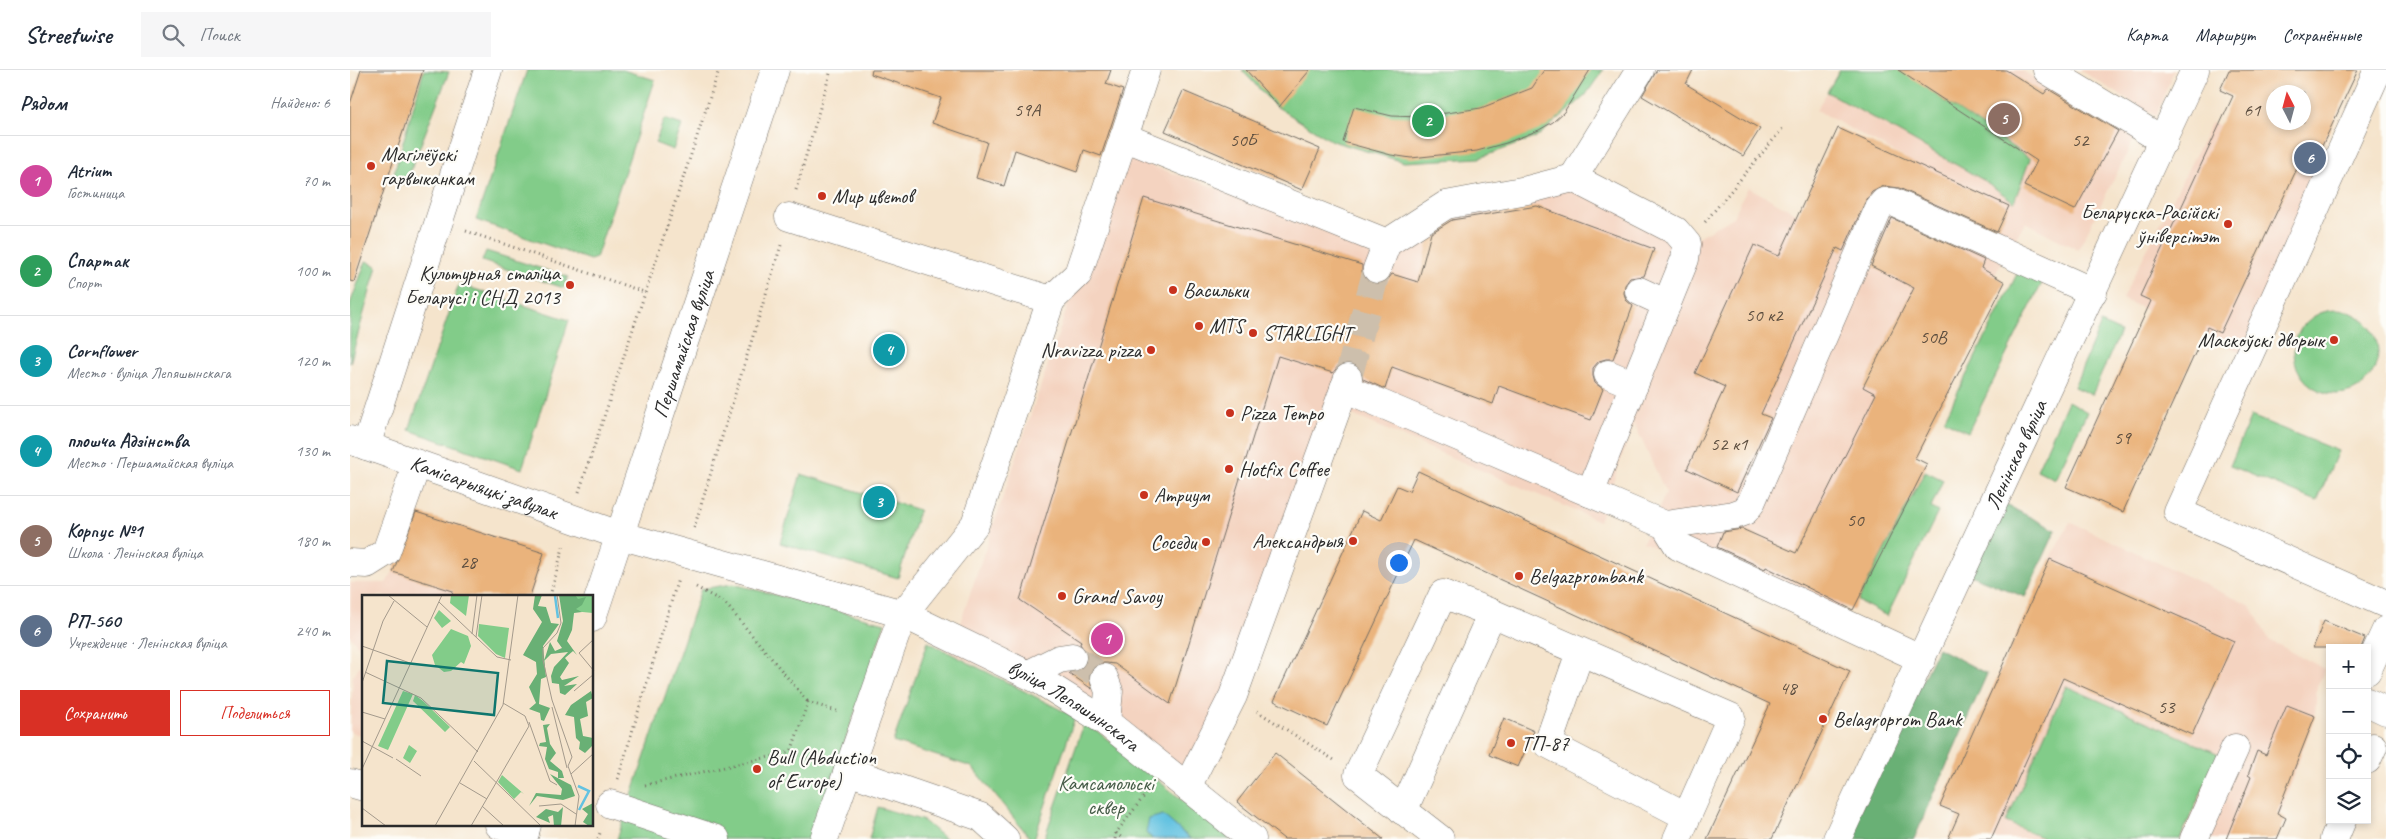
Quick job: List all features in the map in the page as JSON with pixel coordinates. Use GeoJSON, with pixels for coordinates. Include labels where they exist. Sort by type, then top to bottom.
{"type":"FeatureCollection","features":[{"type":"Feature","properties":{"kind":"street"},"geometry":{"type":"LineString","coordinates":[[358,443],[439,222],[488,70]]}},
{"type":"Feature","properties":{"kind":"street","name":"Першамайская вуліца"},"geometry":{"type":"LineString","coordinates":[[594,612],[775,70]]}},
{"type":"Feature","properties":{"kind":"street"},"geometry":{"type":"LineString","coordinates":[[824,839],[903,614],[975,524],[1051,300],[1078,274],[1146,70]]}},
{"type":"Feature","properties":{"kind":"street"},"geometry":{"type":"LineString","coordinates":[[1573,178],[1640,70]]}},
{"type":"Feature","properties":{"kind":"street"},"geometry":{"type":"LineString","coordinates":[[2047,70],[2164,141]]}},
{"type":"Feature","properties":{"kind":"street","name":"Ленінская вуліца"},"geometry":{"type":"LineString","coordinates":[[1837,839],[2164,141],[2195,70]]}},
{"type":"Feature","properties":{"kind":"street"},"geometry":{"type":"LineString","coordinates":[[2378,70],[2178,512],[2386,604]]}},
{"type":"Feature","properties":{"kind":"street"},"geometry":{"type":"LineString","coordinates":[[1124,137],[1387,243]]}},
{"type":"Feature","properties":{"kind":"street"},"geometry":{"type":"LineString","coordinates":[[1377,269],[1387,243],[1446,205],[1527,190],[1573,178],[1676,231],[1686,244],[1685,259],[1590,493]]}},
{"type":"Feature","properties":{"kind":"street"},"geometry":{"type":"LineString","coordinates":[[1187,787],[1233,696],[1346,383],[1590,493],[1665,524],[1734,515],[1745,511],[1752,503],[1879,208],[1884,202],[1893,202],[2093,292]]}},
{"type":"Feature","properties":{"kind":"street"},"geometry":{"type":"LineString","coordinates":[[789,217],[1051,300]]}},
{"type":"Feature","properties":{"kind":"street"},"geometry":{"type":"LineString","coordinates":[[1638,291],[1667,304]]}},
{"type":"Feature","properties":{"kind":"street"},"geometry":{"type":"LineString","coordinates":[[1608,374],[1634,385]]}},
{"type":"Feature","properties":{"kind":"street","name":"Камісарыяцкі завулак"},"geometry":{"type":"LineString","coordinates":[[358,443],[619,535],[683,566]]}},
{"type":"Feature","properties":{"kind":"street"},"geometry":{"type":"LineString","coordinates":[[350,563],[368,564],[386,552],[417,464]]}},
{"type":"Feature","properties":{"kind":"street"},"geometry":{"type":"LineString","coordinates":[[1665,524],[1678,546],[1922,659]]}},
{"type":"Feature","properties":{"kind":"street","name":"вуліца Лепяшынскага"},"geometry":{"type":"LineString","coordinates":[[683,566],[903,614],[1029,674],[1106,722],[1252,839]]}},
{"type":"Feature","properties":{"kind":"street"},"geometry":{"type":"LineString","coordinates":[[1440,839],[1358,775],[1443,594],[1492,612],[1731,717],[1682,828],[1548,744],[1580,652]]}},
{"type":"Feature","properties":{"kind":"street"},"geometry":{"type":"LineString","coordinates":[[1403,811],[1492,612]]}},
{"type":"Feature","properties":{"kind":"street"},"geometry":{"type":"LineString","coordinates":[[2371,662],[2386,630]]}},
{"type":"Feature","properties":{"kind":"street"},"geometry":{"type":"LineString","coordinates":[[1029,674],[1059,658],[1072,657]]}},
{"type":"Feature","properties":{"kind":"street"},"geometry":{"type":"LineString","coordinates":[[1104,678],[1109,691],[1106,722]]}},
{"type":"Feature","properties":{"kind":"street"},"geometry":{"type":"LineString","coordinates":[[2371,704],[2386,711]]}},
{"type":"Feature","properties":{"kind":"street"},"geometry":{"type":"LineString","coordinates":[[2194,839],[2236,748]]}},
{"type":"Feature","properties":{"kind":"street"},"geometry":{"type":"LineString","coordinates":[[848,772],[982,817],[1005,839]]}},
{"type":"Feature","properties":{"kind":"street"},"geometry":{"type":"LineString","coordinates":[[612,798],[716,839]]}},
{"type":"Feature","properties":{"kind":"street"},"geometry":{"type":"LineString","coordinates":[[2334,839],[2340,824]]}},
{"type":"Feature","properties":{"kind":"path"},"geometry":{"type":"LineString","coordinates":[[550,595],[570,519],[719,70]]}},
{"type":"Feature","properties":{"kind":"path"},"geometry":{"type":"LineString","coordinates":[[598,839],[789,217],[831,70]]}},
{"type":"Feature","properties":{"kind":"path"},"geometry":{"type":"LineString","coordinates":[[1686,244],[1783,128]]}},
{"type":"Feature","properties":{"kind":"path"},"geometry":{"type":"LineString","coordinates":[[439,222],[644,292]]}},
{"type":"Feature","properties":{"kind":"path"},"geometry":{"type":"LineString","coordinates":[[683,566],[686,582]]}},
{"type":"Feature","properties":{"kind":"path"},"geometry":{"type":"LineString","coordinates":[[694,586],[726,603],[808,702],[866,721]]}},
{"type":"Feature","properties":{"kind":"path"},"geometry":{"type":"LineString","coordinates":[[1233,696],[1358,775]]}},
{"type":"Feature","properties":{"kind":"path"},"geometry":{"type":"LineString","coordinates":[[791,752],[808,702]]}},
{"type":"Feature","properties":{"kind":"path"},"geometry":{"type":"LineString","coordinates":[[612,798],[791,752],[848,772]]}},
{"type":"Feature","properties":{"kind":"path"},"geometry":{"type":"LineString","coordinates":[[1115,839],[1116,834],[1148,791]]}},
{"type":"Feature","properties":{"kind":"path"},"geometry":{"type":"LineString","coordinates":[[1116,834],[1123,839]]}},
{"type":"Feature","properties":{"kind":"shaded area"},"geometry":{"type":"Polygon","coordinates":[[[1841,70],[2021,70],[2135,137],[2078,250],[2025,222],[1994,276],[2005,282],[1930,428],[1900,451],[1927,464],[1853,611],[1843,606],[1831,626],[1643,542],[1666,493],[1634,423],[1599,521],[1341,410],[1187,787],[1106,722],[950,653],[1119,155],[1379,243],[1415,216],[1573,178],[1687,243],[1733,217],[1748,187],[1799,215],[1838,128],[1914,163],[1816,110],[1841,70]]]}},
{"type":"Feature","properties":{"kind":"shaded area"},"geometry":{"type":"Polygon","coordinates":[[[2079,70],[2174,70],[2156,116],[2079,70]]]}},
{"type":"Feature","properties":{"kind":"shaded area","name":"Беларуска-Расійскі ўніверсітэт"},"geometry":{"type":"Polygon","coordinates":[[[2212,122],[2319,172],[2241,352],[2122,299],[2212,122]]]}},
{"type":"Feature","properties":{"kind":"shaded area"},"geometry":{"type":"Polygon","coordinates":[[[412,511],[544,553],[530,595],[362,595],[362,650],[350,636],[350,583],[386,583],[393,572],[412,511]]]}},
{"type":"Feature","properties":{"kind":"shaded area"},"geometry":{"type":"Polygon","coordinates":[[[2070,522],[2251,606],[2269,640],[2325,669],[2317,687],[2315,716],[2280,814],[2277,839],[1948,839],[1958,814],[1940,806],[2050,559],[2070,522]]]}},
{"type":"Feature","properties":{"kind":"shaded area"},"geometry":{"type":"Polygon","coordinates":[[[362,662],[362,735],[350,732],[353,676],[362,662]]]}},
{"type":"Feature","properties":{"kind":"green space"},"geometry":{"type":"Polygon","coordinates":[[[424,70],[449,72],[405,185],[392,180],[424,70]]]}},
{"type":"Feature","properties":{"kind":"green space"},"geometry":{"type":"Polygon","coordinates":[[[527,70],[623,70],[655,80],[596,258],[590,260],[476,220],[527,70]]]}},
{"type":"Feature","properties":{"kind":"green space"},"geometry":{"type":"Polygon","coordinates":[[[1242,70],[1603,70],[1585,96],[1537,137],[1479,158],[1404,162],[1332,141],[1274,105],[1242,70]]]}},
{"type":"Feature","properties":{"kind":"green space"},"geometry":{"type":"Polygon","coordinates":[[[1840,70],[1900,70],[2030,159],[2014,202],[1985,181],[1827,92],[1840,70]]]}},
{"type":"Feature","properties":{"kind":"green space"},"geometry":{"type":"Polygon","coordinates":[[[664,119],[682,125],[673,150],[655,143],[664,119]]]}},
{"type":"Feature","properties":{"kind":"green space"},"geometry":{"type":"Polygon","coordinates":[[[486,251],[568,277],[564,288],[482,261],[486,251]]]}},
{"type":"Feature","properties":{"kind":"green space"},"geometry":{"type":"Polygon","coordinates":[[[366,261],[377,266],[350,363],[350,304],[366,261]]]}},
{"type":"Feature","properties":{"kind":"green space"},"geometry":{"type":"Polygon","coordinates":[[[2021,266],[2044,279],[1968,432],[1944,420],[2021,266]]]}},
{"type":"Feature","properties":{"kind":"green space"},"geometry":{"type":"Polygon","coordinates":[[[459,284],[569,320],[522,469],[409,430],[459,284]]]}},
{"type":"Feature","properties":{"kind":"green space"},"geometry":{"type":"Polygon","coordinates":[[[2328,310],[2344,310],[2360,317],[2371,328],[2378,344],[2375,368],[2366,382],[2360,387],[2344,394],[2328,394],[2312,387],[2301,376],[2294,360],[2294,344],[2301,328],[2312,317],[2328,310]]]}},
{"type":"Feature","properties":{"kind":"green space"},"geometry":{"type":"Polygon","coordinates":[[[2101,323],[2120,332],[2092,395],[2074,387],[2101,323]]]}},
{"type":"Feature","properties":{"kind":"green space"},"geometry":{"type":"Polygon","coordinates":[[[2068,401],[2087,412],[2055,479],[2037,470],[2068,401]]]}},
{"type":"Feature","properties":{"kind":"green space"},"geometry":{"type":"Polygon","coordinates":[[[2251,416],[2338,451],[2317,501],[2230,466],[2251,416]]]}},
{"type":"Feature","properties":{"kind":"green space"},"geometry":{"type":"Polygon","coordinates":[[[1925,471],[1943,480],[1931,508],[1938,512],[1887,616],[1858,601],[1925,471]]]}},
{"type":"Feature","properties":{"kind":"green space"},"geometry":{"type":"Polygon","coordinates":[[[801,474],[919,510],[898,578],[780,543],[801,474]]]}},
{"type":"Feature","properties":{"kind":"green space"},"geometry":{"type":"Polygon","coordinates":[[[2004,504],[2056,530],[2025,597],[1970,575],[2004,504]]]}},
{"type":"Feature","properties":{"kind":"green space"},"geometry":{"type":"Polygon","coordinates":[[[733,584],[885,623],[812,839],[617,839],[701,589],[733,584]]]}},
{"type":"Feature","properties":{"kind":"green space"},"geometry":{"type":"Polygon","coordinates":[[[928,642],[1075,717],[1034,839],[1031,839],[972,767],[893,742],[928,642]]]}},
{"type":"Feature","properties":{"kind":"green space"},"geometry":{"type":"Polygon","coordinates":[[[1938,648],[1987,674],[1914,839],[1846,839],[1938,648]]]}},
{"type":"Feature","properties":{"kind":"green space"},"geometry":{"type":"Polygon","coordinates":[[[2066,686],[2219,754],[2180,839],[2045,839],[2006,822],[2066,686]]]}},
{"type":"Feature","properties":{"kind":"green space","name":"Камсамольскі сквер"},"geometry":{"type":"Polygon","coordinates":[[[1085,721],[1230,839],[1191,839],[1162,815],[1146,833],[1153,839],[1044,839],[1085,721]]]}},
{"type":"Feature","properties":{"kind":"green space"},"geometry":{"type":"Polygon","coordinates":[[[878,807],[924,821],[945,839],[869,839],[878,807]]]}},
{"type":"Feature","properties":{"kind":"water"},"geometry":{"type":"Polygon","coordinates":[[[1163,815],[1190,839],[1153,839],[1146,833],[1149,819],[1163,815]]]}},
{"type":"Feature","properties":{"kind":"building","name":"Магілёўскі гарвыканкам"},"geometry":{"type":"Polygon","coordinates":[[[361,70],[423,70],[354,282],[350,281],[350,104],[361,70]]]}},
{"type":"Feature","properties":{"kind":"building"},"geometry":{"type":"Polygon","coordinates":[[[872,70],[1111,70],[1106,84],[1123,90],[1101,156],[1084,150],[1077,172],[1015,150],[1004,186],[976,178],[987,142],[932,123],[941,98],[871,74],[872,70]]]}},
{"type":"Feature","properties":{"kind":"building"},"geometry":{"type":"Polygon","coordinates":[[[1246,70],[1310,70],[1279,107],[1246,70]]]}},
{"type":"Feature","properties":{"kind":"building"},"geometry":{"type":"Polygon","coordinates":[[[1544,70],[1590,70],[1564,112],[1553,122],[1539,130],[1506,143],[1477,151],[1411,158],[1391,155],[1343,142],[1354,107],[1392,116],[1419,117],[1481,108],[1532,88],[1544,70]]]}},
{"type":"Feature","properties":{"kind":"building"},"geometry":{"type":"Polygon","coordinates":[[[1657,70],[1693,70],[1686,84],[1760,129],[1743,156],[1642,96],[1657,70]]]}},
{"type":"Feature","properties":{"kind":"building"},"geometry":{"type":"Polygon","coordinates":[[[1898,70],[2006,70],[2044,94],[2048,89],[2118,131],[2075,210],[2024,186],[2037,161],[1898,70]]]}},
{"type":"Feature","properties":{"kind":"building"},"geometry":{"type":"Polygon","coordinates":[[[2229,70],[2358,70],[2313,165],[2301,160],[2220,333],[2207,327],[2123,512],[2066,487],[2151,301],[2140,296],[2233,96],[2220,90],[2229,70]]]}},
{"type":"Feature","properties":{"kind":"building"},"geometry":{"type":"Polygon","coordinates":[[[1183,91],[1320,149],[1302,190],[1165,131],[1183,91]]]}},
{"type":"Feature","properties":{"kind":"building"},"geometry":{"type":"Polygon","coordinates":[[[1838,128],[2009,206],[1997,232],[1899,188],[1884,186],[1872,192],[1865,202],[1843,251],[1837,248],[1761,414],[1771,418],[1737,492],[1687,469],[1725,387],[1695,373],[1754,245],[1779,256],[1838,128]]]}},
{"type":"Feature","properties":{"kind":"building","name":"Атриум"},"geometry":{"type":"Polygon","coordinates":[[[1144,198],[1362,265],[1365,279],[1372,284],[1387,281],[1392,274],[1418,282],[1431,233],[1452,220],[1537,206],[1654,249],[1644,276],[1630,278],[1625,285],[1624,293],[1626,300],[1633,306],[1613,359],[1599,361],[1593,368],[1595,383],[1603,389],[1591,420],[1499,386],[1493,404],[1392,367],[1385,389],[1363,379],[1360,368],[1353,363],[1345,363],[1338,366],[1333,373],[1278,356],[1170,704],[1115,664],[1099,663],[1092,669],[1089,676],[1092,689],[1069,673],[1081,669],[1087,662],[1087,654],[1080,644],[1081,641],[1020,600],[1144,198]]]}},
{"type":"Feature","properties":{"kind":"building"},"geometry":{"type":"Polygon","coordinates":[[[1892,218],[1984,260],[1981,268],[2005,282],[1915,458],[1927,464],[1853,610],[1766,567],[1765,569],[1717,547],[1723,532],[1742,529],[1796,553],[1876,394],[1863,387],[1914,288],[1871,266],[1892,218]]]}},
{"type":"Feature","properties":{"kind":"building"},"geometry":{"type":"Polygon","coordinates":[[[1418,471],[1850,671],[1772,839],[1707,839],[1770,704],[1414,540],[1327,726],[1274,701],[1362,511],[1381,520],[1397,486],[1409,491],[1418,471]]]}},
{"type":"Feature","properties":{"kind":"building"},"geometry":{"type":"Polygon","coordinates":[[[416,512],[544,553],[530,595],[452,595],[453,591],[393,572],[416,512]]]}},
{"type":"Feature","properties":{"kind":"building"},"geometry":{"type":"Polygon","coordinates":[[[2050,559],[2234,641],[2192,735],[2063,678],[1991,839],[1948,839],[1959,814],[1940,806],[2050,559]]]}},
{"type":"Feature","properties":{"kind":"building"},"geometry":{"type":"Polygon","coordinates":[[[2324,621],[2365,638],[2363,644],[2326,644],[2326,648],[2313,648],[2324,621]]]}},
{"type":"Feature","properties":{"kind":"building"},"geometry":{"type":"Polygon","coordinates":[[[2287,705],[2315,716],[2277,813],[2286,818],[2277,839],[2226,839],[2251,777],[2248,775],[2257,751],[2266,755],[2287,705]]]}},
{"type":"Feature","properties":{"kind":"building","name":"ТП-87"},"geometry":{"type":"Polygon","coordinates":[[[1504,718],[1534,731],[1518,767],[1489,755],[1504,718]]]}},
{"type":"Feature","properties":{"kind":"building"},"geometry":{"type":"Polygon","coordinates":[[[1275,753],[1383,839],[1284,839],[1237,802],[1275,753]]]}},
{"type":"Feature","properties":{"kind":"tunnel"},"geometry":{"type":"LineString","coordinates":[[1348,378],[1377,269]]}},
{"type":"Feature","properties":{"kind":"tunnel"},"geometry":{"type":"LineString","coordinates":[[1072,657],[1104,678]]}},
{"type":"Feature","properties":{"kind":"place","name":"Корпус №1"},"geometry":{"type":"Point","coordinates":[2004,119]}},
{"type":"Feature","properties":{"kind":"place","name":"Спартак"},"geometry":{"type":"Point","coordinates":[1428,121]}},
{"type":"Feature","properties":{"kind":"place","name":"РП-560"},"geometry":{"type":"Point","coordinates":[2310,158]}},
{"type":"Feature","properties":{"kind":"place","name":"Магілёўскі гарвыканкам"},"geometry":{"type":"Point","coordinates":[371,166]}},
{"type":"Feature","properties":{"kind":"place","name":"Мир цветов"},"geometry":{"type":"Point","coordinates":[822,196]}},
{"type":"Feature","properties":{"kind":"place","name":"Беларуска-Расійскі ўніверсітэт"},"geometry":{"type":"Point","coordinates":[2228,224]}},
{"type":"Feature","properties":{"kind":"place","name":"Культурная сталіца Беларусі і СНД 2013"},"geometry":{"type":"Point","coordinates":[570,285]}},
{"type":"Feature","properties":{"kind":"place","name":"Васильки"},"geometry":{"type":"Point","coordinates":[1173,290]}},
{"type":"Feature","properties":{"kind":"place","name":"MTS"},"geometry":{"type":"Point","coordinates":[1199,326]}},
{"type":"Feature","properties":{"kind":"place","name":"STARLIGHT"},"geometry":{"type":"Point","coordinates":[1253,333]}},
{"type":"Feature","properties":{"kind":"place","name":"Маскоўскі дворык"},"geometry":{"type":"Point","coordinates":[2334,340]}},
{"type":"Feature","properties":{"kind":"place","name":"плошча Адзінства"},"geometry":{"type":"Point","coordinates":[889,350]}},
{"type":"Feature","properties":{"kind":"place","name":"Nravizza pizza"},"geometry":{"type":"Point","coordinates":[1151,350]}},
{"type":"Feature","properties":{"kind":"place","name":"Pizza Tempo"},"geometry":{"type":"Point","coordinates":[1230,413]}},
{"type":"Feature","properties":{"kind":"place","name":"Hotfix Coffee"},"geometry":{"type":"Point","coordinates":[1229,469]}},
{"type":"Feature","properties":{"kind":"place","name":"Атриум"},"geometry":{"type":"Point","coordinates":[1144,495]}},
{"type":"Feature","properties":{"kind":"place","name":"Cornflower"},"geometry":{"type":"Point","coordinates":[879,502]}},
{"type":"Feature","properties":{"kind":"place","name":"Александрыя"},"geometry":{"type":"Point","coordinates":[1353,541]}},
{"type":"Feature","properties":{"kind":"place","name":"Соседи"},"geometry":{"type":"Point","coordinates":[1206,542]}},
{"type":"Feature","properties":{"kind":"place","name":"Belgazprombank"},"geometry":{"type":"Point","coordinates":[1519,576]}},
{"type":"Feature","properties":{"kind":"place","name":"Grand Savoy"},"geometry":{"type":"Point","coordinates":[1062,596]}},
{"type":"Feature","properties":{"kind":"place","name":"Atrium"},"geometry":{"type":"Point","coordinates":[1107,639]}},
{"type":"Feature","properties":{"kind":"place","name":"Belagroprom Bank"},"geometry":{"type":"Point","coordinates":[1823,719]}},
{"type":"Feature","properties":{"kind":"place","name":"ТП-87"},"geometry":{"type":"Point","coordinates":[1511,743]}},
{"type":"Feature","properties":{"kind":"place","name":"Bull (Abduction of Europe)"},"geometry":{"type":"Point","coordinates":[757,769]}}]}
